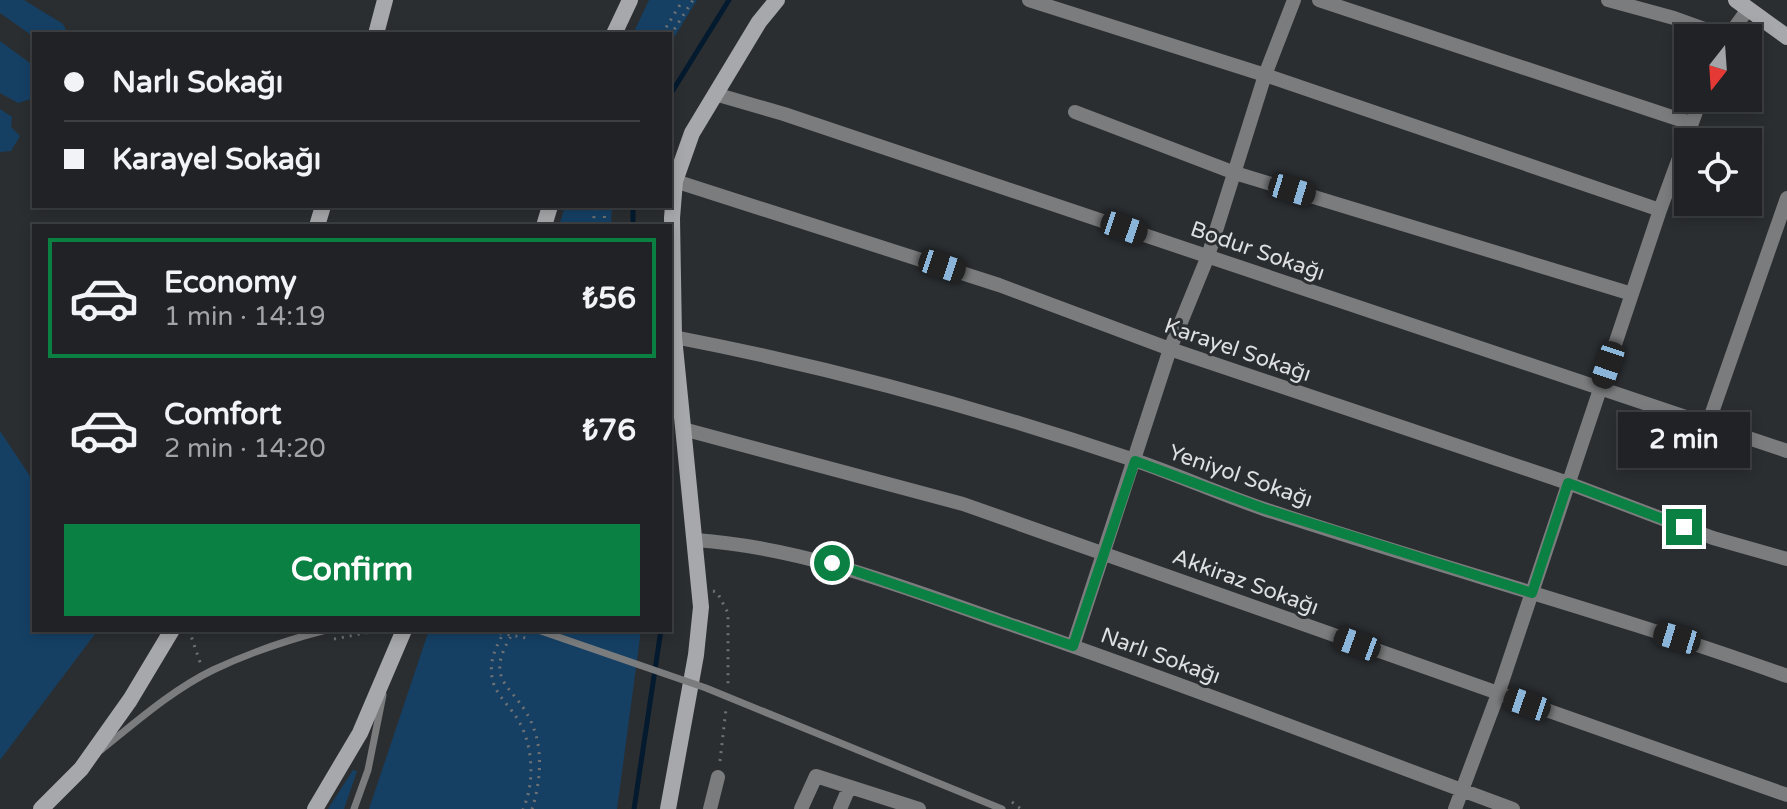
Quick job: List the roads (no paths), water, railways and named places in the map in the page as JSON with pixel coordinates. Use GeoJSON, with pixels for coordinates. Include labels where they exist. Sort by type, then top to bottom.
{"type":"FeatureCollection","features":[{"type":"Feature","properties":{"kind":"street"},"geometry":{"type":"LineString","coordinates":[[377,32],[385,0]]}},
{"type":"Feature","properties":{"kind":"street"},"geometry":{"type":"LineString","coordinates":[[615,32],[630,0]]}},
{"type":"Feature","properties":{"kind":"street"},"geometry":{"type":"LineString","coordinates":[[668,809],[696,655],[701,607],[674,337],[672,218],[675,181],[692,133],[759,22],[777,0]]}},
{"type":"Feature","properties":{"kind":"street"},"geometry":{"type":"LineString","coordinates":[[1029,0],[1265,75],[1660,210]]}},
{"type":"Feature","properties":{"kind":"street"},"geometry":{"type":"LineString","coordinates":[[1073,646],[1170,349],[1208,256],[1265,75],[1294,0]]}},
{"type":"Feature","properties":{"kind":"street"},"geometry":{"type":"LineString","coordinates":[[1319,0],[1690,123]]}},
{"type":"Feature","properties":{"kind":"street"},"geometry":{"type":"LineString","coordinates":[[1608,0],[1690,24]]}},
{"type":"Feature","properties":{"kind":"street"},"geometry":{"type":"LineString","coordinates":[[1733,24],[1742,4],[1787,37]]}},
{"type":"Feature","properties":{"kind":"street","name":"Bodur Sokağı"},"geometry":{"type":"LineString","coordinates":[[715,94],[784,114],[1787,451]]}},
{"type":"Feature","properties":{"kind":"street"},"geometry":{"type":"LineString","coordinates":[[1075,112],[1235,173],[1632,294]]}},
{"type":"Feature","properties":{"kind":"street"},"geometry":{"type":"LineString","coordinates":[[1455,809],[1498,694],[1695,112]]}},
{"type":"Feature","properties":{"kind":"street","name":"Karayel Sokağı"},"geometry":{"type":"LineString","coordinates":[[675,181],[999,285],[1170,349],[1568,483],[1713,538],[1787,559]]}},
{"type":"Feature","properties":{"kind":"street"},"geometry":{"type":"LineString","coordinates":[[1708,424],[1787,198]]}},
{"type":"Feature","properties":{"kind":"street","name":"Yeniyol Sokağı"},"geometry":{"type":"LineString","coordinates":[[674,337],[762,354],[945,401],[1135,461],[1262,508],[1706,647],[1787,676]]}},
{"type":"Feature","properties":{"kind":"street","name":"Akkiraz Sokağı"},"geometry":{"type":"LineString","coordinates":[[683,429],[963,504],[1787,795]]}},
{"type":"Feature","properties":{"kind":"street","name":"Narlı Sokağı"},"geometry":{"type":"LineString","coordinates":[[696,540],[746,544],[832,563],[1073,646],[1513,809]]}},
{"type":"Feature","properties":{"kind":"street"},"geometry":{"type":"LineString","coordinates":[[41,809],[81,769],[130,700],[171,632]]}},
{"type":"Feature","properties":{"kind":"street"},"geometry":{"type":"LineString","coordinates":[[315,809],[360,733],[403,632]]}},
{"type":"Feature","properties":{"kind":"street"},"geometry":{"type":"LineString","coordinates":[[801,809],[816,776],[909,808]]}},
{"type":"Feature","properties":{"kind":"street"},"geometry":{"type":"LineString","coordinates":[[710,809],[718,777]]}},
{"type":"Feature","properties":{"kind":"street"},"geometry":{"type":"LineString","coordinates":[[840,809],[849,788]]}},
{"type":"Feature","properties":{"kind":"lane"},"geometry":{"type":"LineString","coordinates":[[81,769],[170,696],[211,671],[253,653],[320,632]]}},
{"type":"Feature","properties":{"kind":"lane"},"geometry":{"type":"LineString","coordinates":[[544,632],[706,688],[1002,809]]}},
{"type":"Feature","properties":{"kind":"lane"},"geometry":{"type":"LineString","coordinates":[[354,809],[368,770],[388,670]]}},
{"type":"Feature","properties":{"kind":"waterway"},"geometry":{"type":"LineString","coordinates":[[672,92],[729,0]]}},
{"type":"Feature","properties":{"kind":"waterway"},"geometry":{"type":"LineString","coordinates":[[633,208],[633,224]]}},
{"type":"Feature","properties":{"kind":"waterway"},"geometry":{"type":"LineString","coordinates":[[634,809],[661,632]]}}]}
